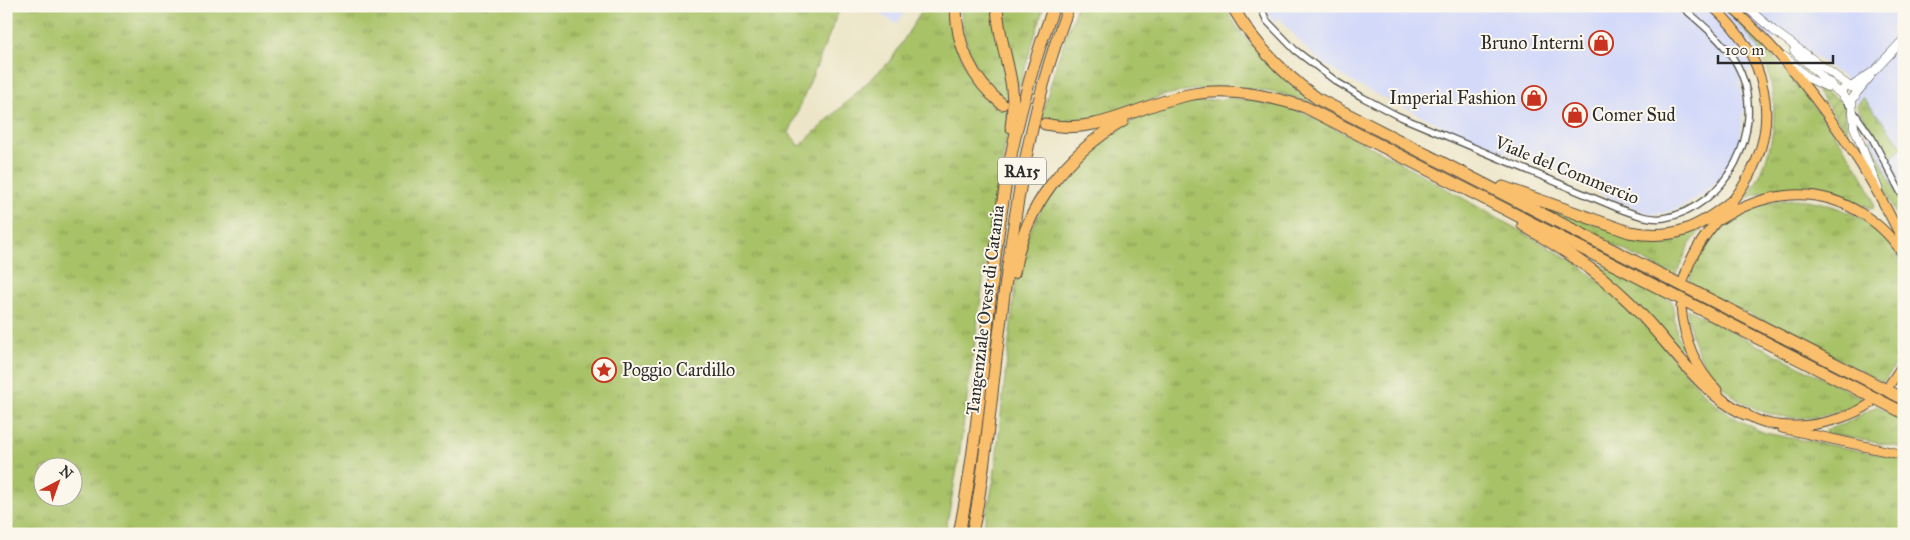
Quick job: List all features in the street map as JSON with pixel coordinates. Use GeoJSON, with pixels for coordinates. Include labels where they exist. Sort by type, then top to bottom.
{"type":"FeatureCollection","features":[{"type":"Feature","properties":{"kind":"highway"},"geometry":{"type":"LineString","coordinates":[[956,6],[958,31],[965,56],[979,80],[1002,104]]}},
{"type":"Feature","properties":{"kind":"highway"},"geometry":{"type":"LineString","coordinates":[[988,327],[990,255],[1014,101],[1010,66],[999,28],[997,6]]}},
{"type":"Feature","properties":{"kind":"highway","name":"Tangenziale Ovest di Catania"},"geometry":{"type":"LineString","coordinates":[[959,534],[970,466],[1009,166],[1030,78],[1054,6]]}},
{"type":"Feature","properties":{"kind":"highway","name":"Tangenziale Ovest di Catania"},"geometry":{"type":"LineString","coordinates":[[972,534],[1024,160],[1043,83],[1069,6]]}},
{"type":"Feature","properties":{"kind":"highway"},"geometry":{"type":"LineString","coordinates":[[1232,6],[1263,51],[1297,84],[1318,99],[1904,400]]}},
{"type":"Feature","properties":{"kind":"highway"},"geometry":{"type":"LineString","coordinates":[[1044,124],[1067,128],[1085,128],[1189,95],[1210,92],[1258,95],[1304,107],[1904,413]]}},
{"type":"Feature","properties":{"kind":"highway"},"geometry":{"type":"LineString","coordinates":[[998,340],[1009,308],[1018,253],[1038,204],[1058,175],[1087,146],[1101,134],[1142,109]]}},
{"type":"Feature","properties":{"kind":"highway"},"geometry":{"type":"LineString","coordinates":[[1394,139],[1508,190],[1629,232],[1661,235],[1687,230],[1712,217],[1731,202]]}},
{"type":"Feature","properties":{"kind":"highway"},"geometry":{"type":"LineString","coordinates":[[1407,158],[1445,184],[1542,237],[1602,278],[1654,327],[1713,395],[1745,414]]}},
{"type":"Feature","properties":{"kind":"main road"},"geometry":{"type":"LineString","coordinates":[[1684,279],[1691,256],[1742,187],[1759,154],[1764,129],[1765,103],[1761,77],[1748,46],[1712,6]]}},
{"type":"Feature","properties":{"kind":"main road"},"geometry":{"type":"LineString","coordinates":[[1730,6],[1766,40],[1830,120],[1889,212],[1903,250]]}},
{"type":"Feature","properties":{"kind":"main road"},"geometry":{"type":"LineString","coordinates":[[1713,224],[1735,210],[1761,199],[1785,194],[1810,195],[1834,200],[1857,210],[1883,229],[1903,250]]}},
{"type":"Feature","properties":{"kind":"main road"},"geometry":{"type":"LineString","coordinates":[[1681,306],[1686,337],[1696,362],[1712,385],[1745,414],[1794,432],[1904,455]]}},
{"type":"Feature","properties":{"kind":"main road"},"geometry":{"type":"LineString","coordinates":[[1890,384],[1904,363]]}},
{"type":"Feature","properties":{"kind":"main road"},"geometry":{"type":"LineString","coordinates":[[1765,422],[1794,425],[1821,424],[1846,417],[1870,404]]}},
{"type":"Feature","properties":{"kind":"street","name":"Viale del Commercio"},"geometry":{"type":"LineString","coordinates":[[1260,6],[1267,21],[1295,50],[1337,82],[1379,106],[1620,209],[1645,218],[1663,218],[1699,204],[1720,188],[1745,142],[1748,114],[1747,89],[1733,59],[1714,36],[1681,6]]}},
{"type":"Feature","properties":{"kind":"street"},"geometry":{"type":"LineString","coordinates":[[1745,6],[1773,30],[1855,91],[1849,99]]}},
{"type":"Feature","properties":{"kind":"street"},"geometry":{"type":"LineString","coordinates":[[1773,30],[1831,86],[1849,99],[1860,145],[1889,212]]}},
{"type":"Feature","properties":{"kind":"street"},"geometry":{"type":"LineString","coordinates":[[1766,40],[1808,78],[1831,86],[1848,87]]}},
{"type":"Feature","properties":{"kind":"street"},"geometry":{"type":"LineString","coordinates":[[1849,99],[1904,40]]}},
{"type":"Feature","properties":{"kind":"street"},"geometry":{"type":"LineString","coordinates":[[1874,71],[1848,87],[1842,93],[1849,99],[1872,138],[1904,199]]}},
{"type":"Feature","properties":{"kind":"street"},"geometry":{"type":"LineString","coordinates":[[1860,145],[1866,137],[1872,138]]}},
{"type":"Feature","properties":{"kind":"shaded area"},"geometry":{"type":"Polygon","coordinates":[[[867,6],[917,6],[914,11],[907,8],[897,24],[867,6]]]}},
{"type":"Feature","properties":{"kind":"shaded area"},"geometry":{"type":"Polygon","coordinates":[[[1264,6],[1904,6],[1904,208],[1871,140],[1847,80],[1781,31],[1740,82],[1744,105],[1740,142],[1722,176],[1701,196],[1680,208],[1663,213],[1650,214],[1562,178],[1560,171],[1478,143],[1359,86],[1331,69],[1309,52],[1279,18],[1273,22],[1264,6]]]}},
{"type":"Feature","properties":{"kind":"green space"},"geometry":{"type":"Polygon","coordinates":[[[6,6],[841,6],[789,133],[800,146],[891,60],[925,6],[952,6],[955,36],[964,64],[980,89],[1002,110],[1004,99],[985,81],[967,45],[960,6],[994,6],[1008,74],[1008,129],[990,232],[958,464],[945,534],[6,534],[6,6]]]}},
{"type":"Feature","properties":{"kind":"green space"},"geometry":{"type":"Polygon","coordinates":[[[1000,6],[1044,6],[1018,91],[1002,28],[1000,6]]]}},
{"type":"Feature","properties":{"kind":"green space"},"geometry":{"type":"Polygon","coordinates":[[[1077,6],[1223,6],[1243,35],[1265,60],[1288,83],[1315,105],[1260,90],[1222,88],[1185,91],[1166,95],[1090,121],[1058,123],[1041,119],[1056,65],[1077,6]]]}},
{"type":"Feature","properties":{"kind":"green space"},"geometry":{"type":"Polygon","coordinates":[[[1721,6],[1736,17],[1758,40],[1812,103],[1858,169],[1871,194],[1873,209],[1836,195],[1809,189],[1777,191],[1746,198],[1764,167],[1769,149],[1773,131],[1773,95],[1770,77],[1756,45],[1721,6]]]}},
{"type":"Feature","properties":{"kind":"green space"},"geometry":{"type":"Polygon","coordinates":[[[1814,87],[1833,96],[1842,103],[1848,134],[1814,87]]]}},
{"type":"Feature","properties":{"kind":"green space"},"geometry":{"type":"Polygon","coordinates":[[[1863,97],[1903,147],[1888,159],[1857,106],[1863,97]]]}},
{"type":"Feature","properties":{"kind":"green space"},"geometry":{"type":"Polygon","coordinates":[[[1233,98],[1284,106],[1309,115],[1398,161],[1576,263],[1607,288],[1655,336],[1703,392],[1716,404],[1746,424],[1765,433],[1904,459],[1904,534],[982,534],[994,479],[1017,269],[1023,246],[1053,186],[1111,132],[1135,119],[1181,103],[1233,98]]]}},
{"type":"Feature","properties":{"kind":"green space"},"geometry":{"type":"Polygon","coordinates":[[[1868,139],[1871,140],[1904,208],[1904,235],[1867,145],[1868,139]]]}},
{"type":"Feature","properties":{"kind":"green space"},"geometry":{"type":"Polygon","coordinates":[[[1795,199],[1828,205],[1861,219],[1876,229],[1897,254],[1903,270],[1904,280],[1904,333],[1902,349],[1896,365],[1883,382],[1689,284],[1694,265],[1702,248],[1726,222],[1759,206],[1795,199]]]}},
{"type":"Feature","properties":{"kind":"green space"},"geometry":{"type":"Polygon","coordinates":[[[1552,209],[1629,236],[1684,234],[1701,230],[1690,244],[1675,276],[1554,215],[1549,211],[1552,209]]]}},
{"type":"Feature","properties":{"kind":"green space"},"geometry":{"type":"Polygon","coordinates":[[[1566,247],[1672,301],[1677,335],[1682,346],[1677,348],[1566,247]]]}},
{"type":"Feature","properties":{"kind":"green space"},"geometry":{"type":"Polygon","coordinates":[[[1687,309],[1864,399],[1835,413],[1805,418],[1776,415],[1749,406],[1726,390],[1707,368],[1693,341],[1687,309]]]}},
{"type":"Feature","properties":{"kind":"green space"},"geometry":{"type":"Polygon","coordinates":[[[1877,406],[1904,419],[1904,448],[1826,433],[1825,430],[1844,424],[1877,406]]]}},
{"type":"Feature","properties":{"kind":"place","name":"Bruno Interni"},"geometry":{"type":"Point","coordinates":[1601,43]}},
{"type":"Feature","properties":{"kind":"place","name":"Imperial Fashion"},"geometry":{"type":"Point","coordinates":[1534,98]}},
{"type":"Feature","properties":{"kind":"place","name":"Comer Sud"},"geometry":{"type":"Point","coordinates":[1575,115]}},
{"type":"Feature","properties":{"kind":"place","name":"Poggio Cardillo"},"geometry":{"type":"Point","coordinates":[604,370]}}]}
